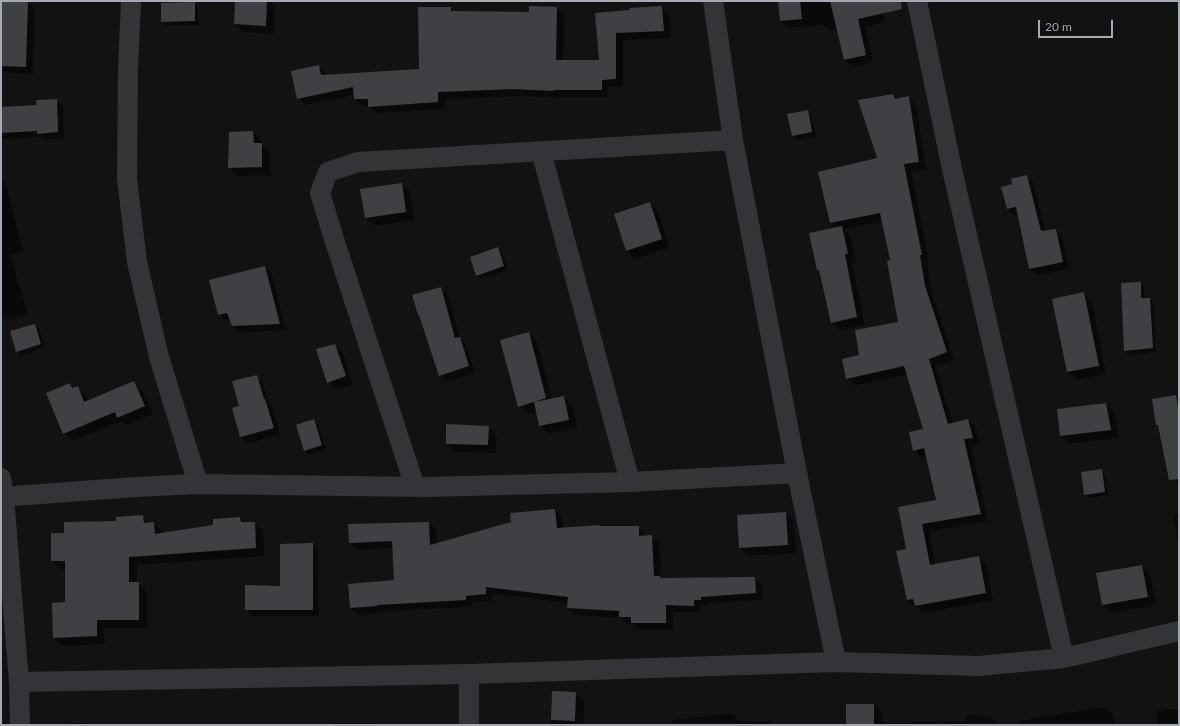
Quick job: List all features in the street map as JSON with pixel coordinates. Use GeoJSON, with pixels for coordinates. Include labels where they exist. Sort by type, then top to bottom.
{"type":"FeatureCollection","features":[{"type":"Feature","properties":{"kind":"street"},"geometry":{"type":"LineString","coordinates":[[131,1],[128,70],[127,179],[137,262],[159,357],[198,484]]}},
{"type":"Feature","properties":{"kind":"street"},"geometry":{"type":"LineString","coordinates":[[713,1],[732,140],[836,662]]}},
{"type":"Feature","properties":{"kind":"street"},"geometry":{"type":"LineString","coordinates":[[917,1],[954,177],[1064,658]]}},
{"type":"Feature","properties":{"kind":"street"},"geometry":{"type":"LineString","coordinates":[[415,487],[336,247],[320,193],[328,172],[358,162],[732,140]]}},
{"type":"Feature","properties":{"kind":"street"},"geometry":{"type":"LineString","coordinates":[[541,151],[630,482]]}},
{"type":"Feature","properties":{"kind":"street"},"geometry":{"type":"LineString","coordinates":[[20,725],[19,682],[2,491],[198,484],[415,487],[630,482],[797,472]]}},
{"type":"Feature","properties":{"kind":"street"},"geometry":{"type":"LineString","coordinates":[[19,682],[469,674],[836,662],[978,666],[1064,658],[1179,631]]}},
{"type":"Feature","properties":{"kind":"street"},"geometry":{"type":"LineString","coordinates":[[469,674],[469,725]]}},
{"type":"Feature","properties":{"kind":"building"},"geometry":{"type":"Polygon","coordinates":[[[1,1],[28,1],[26,67],[1,66],[1,1]]]}},
{"type":"Feature","properties":{"kind":"building"},"geometry":{"type":"Polygon","coordinates":[[[235,1],[267,1],[266,26],[234,24],[235,1]]]}},
{"type":"Feature","properties":{"kind":"building"},"geometry":{"type":"Polygon","coordinates":[[[778,1],[800,1],[802,19],[780,21],[778,1]]]}},
{"type":"Feature","properties":{"kind":"building"},"geometry":{"type":"Polygon","coordinates":[[[830,1],[901,1],[902,9],[858,19],[866,55],[844,60],[830,1]]]}},
{"type":"Feature","properties":{"kind":"building"},"geometry":{"type":"Polygon","coordinates":[[[195,2],[195,21],[161,22],[161,3],[195,2]]]}},
{"type":"Feature","properties":{"kind":"building"},"geometry":{"type":"Polygon","coordinates":[[[529,6],[557,7],[556,60],[599,60],[595,13],[630,10],[630,8],[662,6],[664,31],[616,33],[616,79],[602,80],[602,90],[553,91],[515,89],[438,92],[438,102],[368,107],[368,99],[354,99],[353,87],[297,99],[291,71],[319,65],[321,75],[419,69],[418,7],[451,7],[451,11],[529,12],[529,6]]]}},
{"type":"Feature","properties":{"kind":"building"},"geometry":{"type":"Polygon","coordinates":[[[893,94],[895,99],[909,96],[919,162],[904,164],[922,255],[920,255],[925,286],[947,352],[929,359],[948,424],[968,419],[973,438],[964,439],[981,514],[922,524],[930,565],[979,556],[986,593],[915,606],[913,599],[907,600],[896,551],[906,549],[898,507],[936,500],[924,448],[913,451],[909,432],[923,429],[904,366],[846,379],[842,359],[859,355],[855,330],[898,322],[887,261],[890,260],[880,213],[830,223],[818,172],[877,158],[858,100],[893,94]]]}},
{"type":"Feature","properties":{"kind":"building"},"geometry":{"type":"Polygon","coordinates":[[[57,99],[58,132],[37,134],[37,131],[1,133],[1,107],[37,105],[36,100],[57,99]]]}},
{"type":"Feature","properties":{"kind":"building"},"geometry":{"type":"Polygon","coordinates":[[[808,110],[812,132],[792,136],[787,114],[808,110]]]}},
{"type":"Feature","properties":{"kind":"building"},"geometry":{"type":"Polygon","coordinates":[[[253,131],[254,143],[262,143],[262,167],[228,168],[229,132],[253,131]]]}},
{"type":"Feature","properties":{"kind":"building"},"geometry":{"type":"Polygon","coordinates":[[[1027,175],[1041,231],[1056,229],[1063,262],[1029,269],[1016,207],[1007,209],[1001,187],[1012,184],[1011,179],[1027,175]]]}},
{"type":"Feature","properties":{"kind":"building"},"geometry":{"type":"Polygon","coordinates":[[[402,183],[406,212],[365,218],[360,189],[402,183]]]}},
{"type":"Feature","properties":{"kind":"building"},"geometry":{"type":"Polygon","coordinates":[[[650,202],[662,239],[626,251],[614,214],[650,202]]]}},
{"type":"Feature","properties":{"kind":"building"},"geometry":{"type":"Polygon","coordinates":[[[842,226],[848,254],[845,254],[857,317],[831,323],[809,233],[842,226]]]}},
{"type":"Feature","properties":{"kind":"building"},"geometry":{"type":"Polygon","coordinates":[[[498,247],[504,266],[476,276],[470,257],[498,247]]]}},
{"type":"Feature","properties":{"kind":"building"},"geometry":{"type":"Polygon","coordinates":[[[265,266],[280,324],[232,326],[227,313],[218,315],[209,280],[265,266]]]}},
{"type":"Feature","properties":{"kind":"building"},"geometry":{"type":"Polygon","coordinates":[[[1141,282],[1141,298],[1150,298],[1153,348],[1124,351],[1121,283],[1141,282]]]}},
{"type":"Feature","properties":{"kind":"building"},"geometry":{"type":"Polygon","coordinates":[[[441,287],[455,338],[460,337],[469,366],[439,376],[412,295],[441,287]]]}},
{"type":"Feature","properties":{"kind":"building"},"geometry":{"type":"Polygon","coordinates":[[[1084,292],[1099,366],[1067,372],[1052,299],[1084,292]]]}},
{"type":"Feature","properties":{"kind":"building"},"geometry":{"type":"Polygon","coordinates":[[[35,324],[41,344],[16,352],[10,331],[35,324]]]}},
{"type":"Feature","properties":{"kind":"building"},"geometry":{"type":"Polygon","coordinates":[[[529,332],[546,398],[518,407],[500,340],[529,332]]]}},
{"type":"Feature","properties":{"kind":"building"},"geometry":{"type":"Polygon","coordinates":[[[335,344],[346,376],[327,383],[316,349],[335,344]]]}},
{"type":"Feature","properties":{"kind":"building"},"geometry":{"type":"Polygon","coordinates":[[[257,375],[274,428],[240,437],[232,408],[239,406],[232,381],[257,375]]]}},
{"type":"Feature","properties":{"kind":"building"},"geometry":{"type":"Polygon","coordinates":[[[134,381],[145,406],[117,418],[115,412],[63,434],[46,393],[70,383],[72,388],[78,386],[84,402],[134,381]]]}},
{"type":"Feature","properties":{"kind":"building"},"geometry":{"type":"Polygon","coordinates":[[[1176,395],[1179,412],[1179,479],[1169,480],[1158,425],[1156,425],[1152,399],[1176,395]]]}},
{"type":"Feature","properties":{"kind":"building"},"geometry":{"type":"Polygon","coordinates":[[[564,396],[569,420],[539,426],[534,402],[564,396]]]}},
{"type":"Feature","properties":{"kind":"building"},"geometry":{"type":"Polygon","coordinates":[[[1106,403],[1111,430],[1060,436],[1057,409],[1106,403]]]}},
{"type":"Feature","properties":{"kind":"building"},"geometry":{"type":"Polygon","coordinates":[[[314,419],[322,445],[304,451],[296,425],[314,419]]]}},
{"type":"Feature","properties":{"kind":"building"},"geometry":{"type":"Polygon","coordinates":[[[446,424],[489,426],[488,445],[446,444],[446,424]]]}},
{"type":"Feature","properties":{"kind":"building"},"geometry":{"type":"Polygon","coordinates":[[[1102,469],[1105,492],[1084,495],[1081,472],[1102,469]]]}},
{"type":"Feature","properties":{"kind":"building"},"geometry":{"type":"Polygon","coordinates":[[[555,509],[557,528],[600,525],[639,526],[639,536],[652,535],[654,576],[660,576],[660,578],[755,577],[756,593],[701,597],[701,600],[694,600],[694,606],[666,605],[666,623],[631,623],[631,617],[619,617],[619,611],[567,608],[568,597],[486,587],[486,594],[466,596],[466,600],[350,608],[348,584],[394,580],[392,541],[349,543],[348,524],[429,522],[430,545],[511,522],[510,513],[555,509]]]}},
{"type":"Feature","properties":{"kind":"building"},"geometry":{"type":"Polygon","coordinates":[[[786,512],[788,545],[739,548],[737,515],[786,512]]]}},
{"type":"Feature","properties":{"kind":"building"},"geometry":{"type":"Polygon","coordinates":[[[143,515],[144,523],[154,522],[155,534],[213,525],[213,519],[240,517],[241,522],[255,522],[256,548],[129,557],[129,582],[139,582],[139,620],[97,620],[97,636],[53,638],[52,603],[65,602],[65,561],[51,561],[51,533],[64,533],[64,522],[116,521],[116,517],[143,515]]]}},
{"type":"Feature","properties":{"kind":"building"},"geometry":{"type":"Polygon","coordinates":[[[313,543],[313,610],[245,610],[245,585],[280,586],[280,544],[313,543]]]}},
{"type":"Feature","properties":{"kind":"building"},"geometry":{"type":"Polygon","coordinates":[[[1142,565],[1148,597],[1102,605],[1096,573],[1142,565]]]}},
{"type":"Feature","properties":{"kind":"building"},"geometry":{"type":"Polygon","coordinates":[[[552,691],[576,692],[575,721],[551,720],[552,691]]]}},
{"type":"Feature","properties":{"kind":"building"},"geometry":{"type":"Polygon","coordinates":[[[846,704],[874,704],[874,725],[846,725],[846,704]]]}}]}
